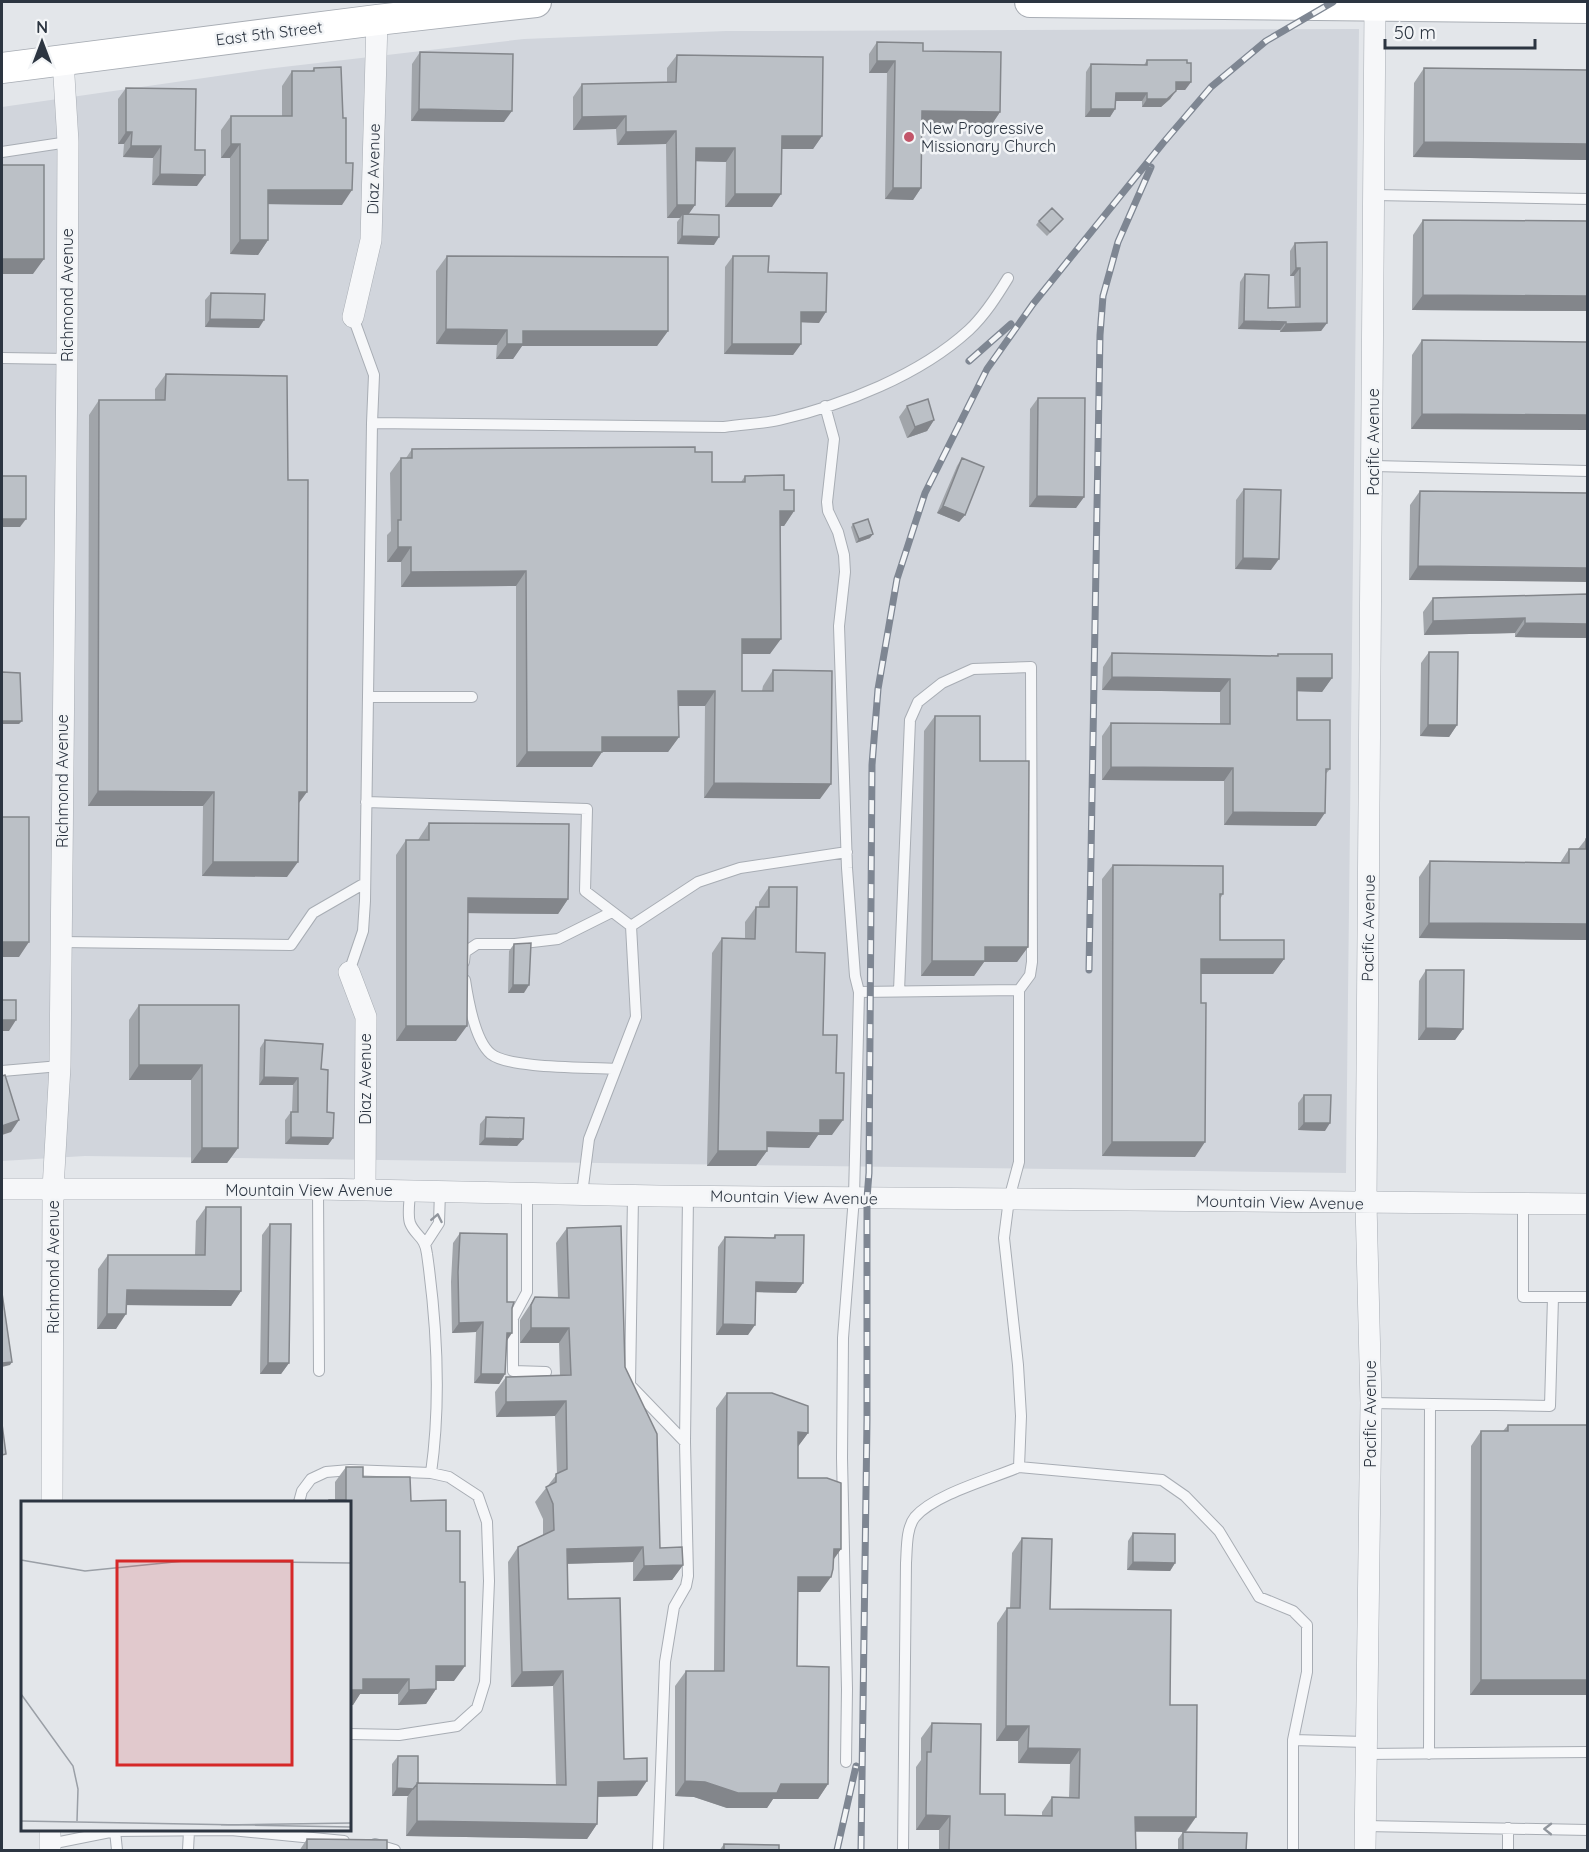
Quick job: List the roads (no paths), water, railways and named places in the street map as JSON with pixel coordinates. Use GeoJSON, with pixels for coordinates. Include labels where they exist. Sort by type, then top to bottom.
{"type":"FeatureCollection","features":[{"type":"Feature","properties":{"kind":"main road","name":"East 5th Street"},"geometry":{"type":"LineString","coordinates":[[2,68],[536,2]]}},
{"type":"Feature","properties":{"kind":"main road"},"geometry":{"type":"LineString","coordinates":[[1030,2],[1587,8]]}},
{"type":"Feature","properties":{"kind":"street","name":"Pacific Avenue"},"geometry":{"type":"LineString","coordinates":[[1365,1851],[1371,1403],[1366,1203],[1375,5]]}},
{"type":"Feature","properties":{"kind":"street","name":"Diaz Avenue"},"geometry":{"type":"LineString","coordinates":[[353,317],[371,240],[377,20]]}},
{"type":"Feature","properties":{"kind":"street","name":"Richmond Avenue"},"geometry":{"type":"LineString","coordinates":[[52,1501],[53,1189],[60,1066],[67,359],[68,142],[63,60]]}},
{"type":"Feature","properties":{"kind":"street","name":"Diaz Avenue"},"geometry":{"type":"LineString","coordinates":[[348,972],[366,1017],[365,1190]]}},
{"type":"Feature","properties":{"kind":"street","name":"Mountain View Avenue"},"geometry":{"type":"LineString","coordinates":[[2,1189],[318,1189],[633,1196],[1587,1204]]}},
{"type":"Feature","properties":{"kind":"lane"},"geometry":{"type":"LineString","coordinates":[[2,152],[68,142]]}},
{"type":"Feature","properties":{"kind":"lane"},"geometry":{"type":"LineString","coordinates":[[1374,195],[1587,199]]}},
{"type":"Feature","properties":{"kind":"lane"},"geometry":{"type":"LineString","coordinates":[[372,423],[724,427],[778,420],[881,386],[923,363],[970,329],[1008,278]]}},
{"type":"Feature","properties":{"kind":"lane"},"geometry":{"type":"LineString","coordinates":[[348,972],[363,931],[374,375],[353,317]]}},
{"type":"Feature","properties":{"kind":"lane"},"geometry":{"type":"LineString","coordinates":[[2,358],[67,359]]}},
{"type":"Feature","properties":{"kind":"lane"},"geometry":{"type":"LineString","coordinates":[[825,406],[834,439],[828,511],[838,532],[844,555],[845,572],[839,626],[847,852],[855,976],[859,992],[854,1197],[843,1338],[842,1458],[847,1689],[846,1762]]}},
{"type":"Feature","properties":{"kind":"lane"},"geometry":{"type":"LineString","coordinates":[[1373,466],[1587,471]]}},
{"type":"Feature","properties":{"kind":"lane"},"geometry":{"type":"LineString","coordinates":[[899,991],[910,720],[918,702],[942,682],[973,669],[1030,667],[1032,962],[1030,975],[1019,990],[1019,1162],[1009,1199],[1004,1238],[1018,1365],[1021,1416],[1019,1467]]}},
{"type":"Feature","properties":{"kind":"lane"},"geometry":{"type":"LineString","coordinates":[[368,697],[472,696]]}},
{"type":"Feature","properties":{"kind":"lane"},"geometry":{"type":"LineString","coordinates":[[366,802],[587,809],[585,891],[631,926]]}},
{"type":"Feature","properties":{"kind":"lane"},"geometry":{"type":"LineString","coordinates":[[631,926],[698,882],[740,868],[847,852]]}},
{"type":"Feature","properties":{"kind":"lane"},"geometry":{"type":"LineString","coordinates":[[61,942],[291,945],[313,912],[365,883]]}},
{"type":"Feature","properties":{"kind":"lane"},"geometry":{"type":"LineString","coordinates":[[612,912],[558,939],[515,944],[477,944],[465,952],[463,969],[477,1033],[491,1054],[513,1063],[616,1069]]}},
{"type":"Feature","properties":{"kind":"lane"},"geometry":{"type":"LineString","coordinates":[[582,1194],[589,1138],[636,1017],[631,926]]}},
{"type":"Feature","properties":{"kind":"lane"},"geometry":{"type":"LineString","coordinates":[[859,992],[1019,990]]}},
{"type":"Feature","properties":{"kind":"lane"},"geometry":{"type":"LineString","coordinates":[[2,1071],[60,1066]]}},
{"type":"Feature","properties":{"kind":"lane"},"geometry":{"type":"LineString","coordinates":[[318,1189],[319,1371]]}},
{"type":"Feature","properties":{"kind":"lane"},"geometry":{"type":"LineString","coordinates":[[410,1191],[410,1223],[426,1243],[431,1282],[436,1389],[435,1446],[431,1473]]}},
{"type":"Feature","properties":{"kind":"lane"},"geometry":{"type":"LineString","coordinates":[[426,1243],[439,1223],[440,1191]]}},
{"type":"Feature","properties":{"kind":"lane"},"geometry":{"type":"LineString","coordinates":[[527,1192],[527,1292],[513,1318],[513,1371],[546,1372]]}},
{"type":"Feature","properties":{"kind":"lane"},"geometry":{"type":"LineString","coordinates":[[633,1196],[630,1385],[685,1442]]}},
{"type":"Feature","properties":{"kind":"lane"},"geometry":{"type":"LineString","coordinates":[[658,1851],[665,1662],[674,1607],[686,1586],[688,1576],[685,1442],[688,1196]]}},
{"type":"Feature","properties":{"kind":"lane"},"geometry":{"type":"LineString","coordinates":[[1523,1202],[1523,1297],[1587,1297]]}},
{"type":"Feature","properties":{"kind":"lane"},"geometry":{"type":"LineString","coordinates":[[1371,1403],[1550,1406],[1553,1297]]}},
{"type":"Feature","properties":{"kind":"lane"},"geometry":{"type":"LineString","coordinates":[[1429,1754],[1430,1404]]}},
{"type":"Feature","properties":{"kind":"lane"},"geometry":{"type":"LineString","coordinates":[[903,1851],[906,1563],[909,1536],[914,1519],[939,1500],[1019,1467],[1162,1480],[1185,1496],[1219,1531],[1259,1598],[1293,1611],[1307,1625],[1306,1672],[1293,1740],[1293,1851]]}},
{"type":"Feature","properties":{"kind":"lane"},"geometry":{"type":"LineString","coordinates":[[300,1501],[302,1491],[311,1479],[326,1472],[350,1470],[431,1473],[449,1477],[478,1496],[487,1522],[489,1581],[484,1682],[477,1708],[458,1726],[399,1735],[351,1734]]}},
{"type":"Feature","properties":{"kind":"lane"},"geometry":{"type":"LineString","coordinates":[[1293,1740],[1429,1754],[1587,1752]]}},
{"type":"Feature","properties":{"kind":"lane"},"geometry":{"type":"LineString","coordinates":[[1365,1826],[1587,1830]]}},
{"type":"Feature","properties":{"kind":"lane"},"geometry":{"type":"LineString","coordinates":[[1508,1828],[1508,1851]]}},
{"type":"Feature","properties":{"kind":"lane"},"geometry":{"type":"LineString","coordinates":[[115,1831],[117,1851]]}},
{"type":"Feature","properties":{"kind":"lane"},"geometry":{"type":"LineString","coordinates":[[50,1842],[115,1831],[210,1831]]}},
{"type":"Feature","properties":{"kind":"lane"},"geometry":{"type":"LineString","coordinates":[[242,1831],[364,1842],[395,1851]]}},
{"type":"Feature","properties":{"kind":"lane"},"geometry":{"type":"LineString","coordinates":[[188,1851],[189,1832]]}},
{"type":"Feature","properties":{"kind":"railway"},"geometry":{"type":"LineString","coordinates":[[861,1850],[872,765],[878,689],[897,579],[925,493],[987,369],[1033,304],[1211,87],[1266,41],[1333,2]]}},
{"type":"Feature","properties":{"kind":"railway"},"geometry":{"type":"LineString","coordinates":[[1089,970],[1100,335],[1103,296],[1118,242],[1151,167]]}},
{"type":"Feature","properties":{"kind":"railway"},"geometry":{"type":"LineString","coordinates":[[969,361],[1011,324]]}},
{"type":"Feature","properties":{"kind":"railway"},"geometry":{"type":"LineString","coordinates":[[837,1850],[856,1766]]}},
{"type":"Feature","properties":{"kind":"place","name":"New Progressive Missionary Church"},"geometry":{"type":"Point","coordinates":[909,137]}}]}
